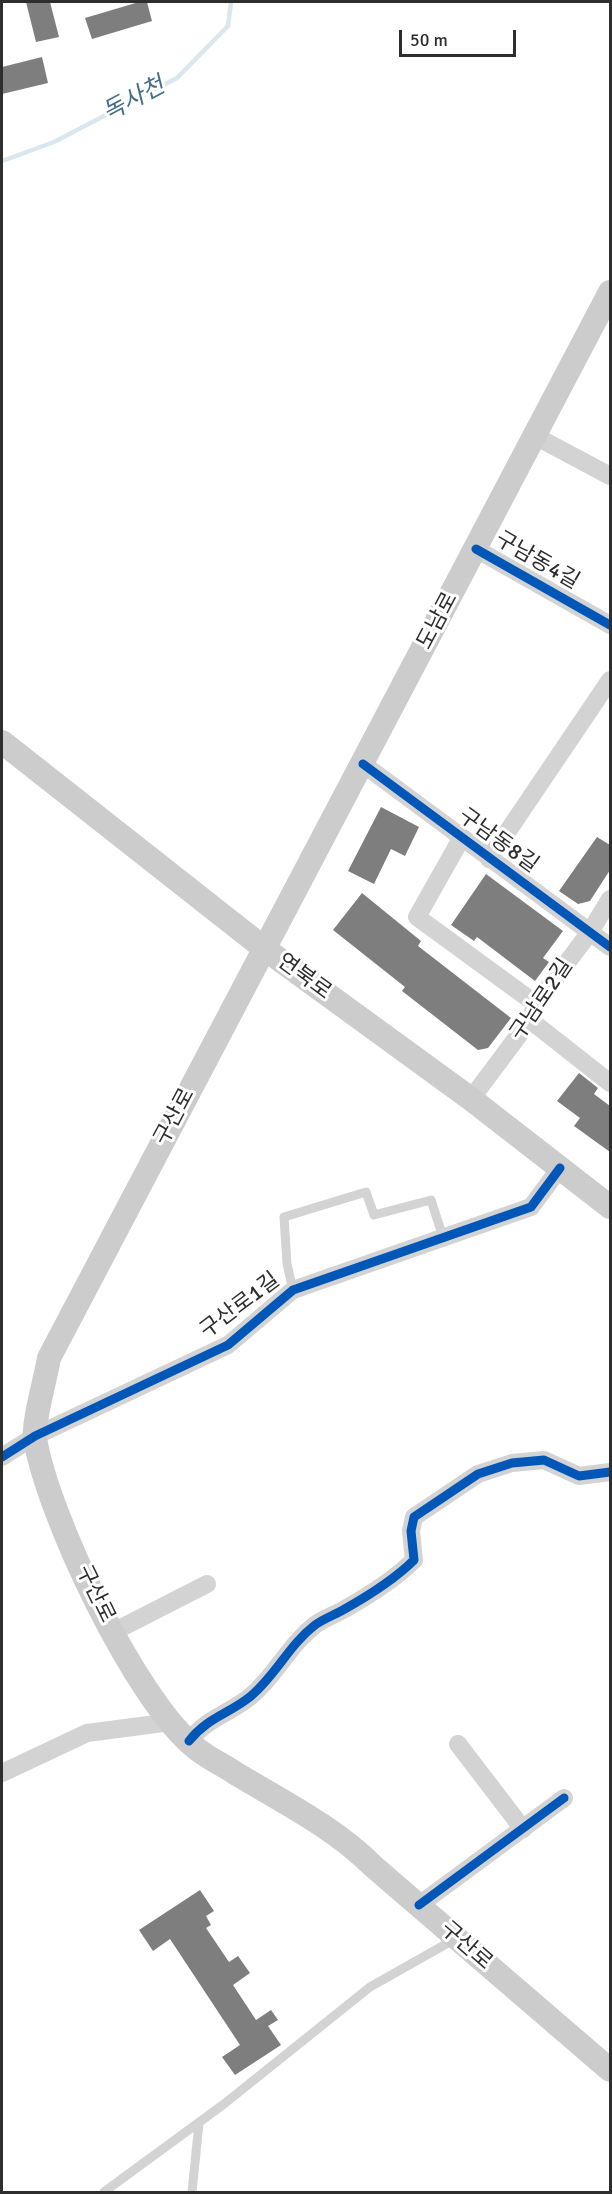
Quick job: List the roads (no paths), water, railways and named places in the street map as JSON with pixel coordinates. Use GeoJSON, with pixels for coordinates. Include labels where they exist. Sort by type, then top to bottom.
{"type":"FeatureCollection","features":[{"type":"Feature","properties":{"kind":"main road","name":"도남로"},"geometry":{"type":"LineString","coordinates":[[265,949],[610,292]]}},
{"type":"Feature","properties":{"kind":"main road","name":"연북로"},"geometry":{"type":"LineString","coordinates":[[2,742],[265,949],[471,1100],[610,1207]]}},
{"type":"Feature","properties":{"kind":"main road","name":"구산로"},"geometry":{"type":"LineString","coordinates":[[265,949],[49,1358],[35,1436],[51,1502],[112,1632],[136,1673],[171,1722],[189,1742],[196,1749],[349,1842],[610,2070]]}},
{"type":"Feature","properties":{"kind":"street"},"geometry":{"type":"LineString","coordinates":[[535,436],[610,476]]}},
{"type":"Feature","properties":{"kind":"street","name":"구남동4길"},"geometry":{"type":"LineString","coordinates":[[476,549],[610,625]]}},
{"type":"Feature","properties":{"kind":"street"},"geometry":{"type":"LineString","coordinates":[[489,859],[610,680]]}},
{"type":"Feature","properties":{"kind":"street","name":"구남동8길"},"geometry":{"type":"LineString","coordinates":[[363,764],[461,839],[610,947]]}},
{"type":"Feature","properties":{"kind":"street"},"geometry":{"type":"LineString","coordinates":[[461,839],[417,917],[533,1012],[610,1083]]}},
{"type":"Feature","properties":{"kind":"street","name":"구남로2길"},"geometry":{"type":"LineString","coordinates":[[471,1100],[590,932],[610,899]]}},
{"type":"Feature","properties":{"kind":"street","name":"구산로1길"},"geometry":{"type":"LineString","coordinates":[[2,1457],[35,1436],[228,1345],[293,1290],[531,1207],[560,1168]]}},
{"type":"Feature","properties":{"kind":"street"},"geometry":{"type":"LineString","coordinates":[[189,1742],[201,1726],[249,1698],[264,1684],[296,1642],[316,1624],[372,1593],[406,1568],[414,1560],[411,1531],[414,1517],[478,1473],[512,1463],[544,1460],[579,1476],[610,1472]]}},
{"type":"Feature","properties":{"kind":"street"},"geometry":{"type":"LineString","coordinates":[[112,1632],[207,1584]]}},
{"type":"Feature","properties":{"kind":"street"},"geometry":{"type":"LineString","coordinates":[[2,1773],[87,1733],[171,1722]]}},
{"type":"Feature","properties":{"kind":"street"},"geometry":{"type":"LineString","coordinates":[[459,1744],[523,1829]]}},
{"type":"Feature","properties":{"kind":"street"},"geometry":{"type":"LineString","coordinates":[[419,1905],[564,1798]]}},
{"type":"Feature","properties":{"kind":"lane"},"geometry":{"type":"LineString","coordinates":[[293,1290],[287,1264],[284,1217],[366,1192],[374,1215],[431,1200],[443,1237]]}},
{"type":"Feature","properties":{"kind":"lane"},"geometry":{"type":"LineString","coordinates":[[104,2193],[199,2123],[370,1987],[457,1938]]}},
{"type":"Feature","properties":{"kind":"lane"},"geometry":{"type":"LineString","coordinates":[[192,2193],[199,2123]]}},
{"type":"Feature","properties":{"kind":"waterway","name":"독사천"},"geometry":{"type":"LineString","coordinates":[[2,161],[54,142],[177,78],[228,26],[231,2]]}}]}
